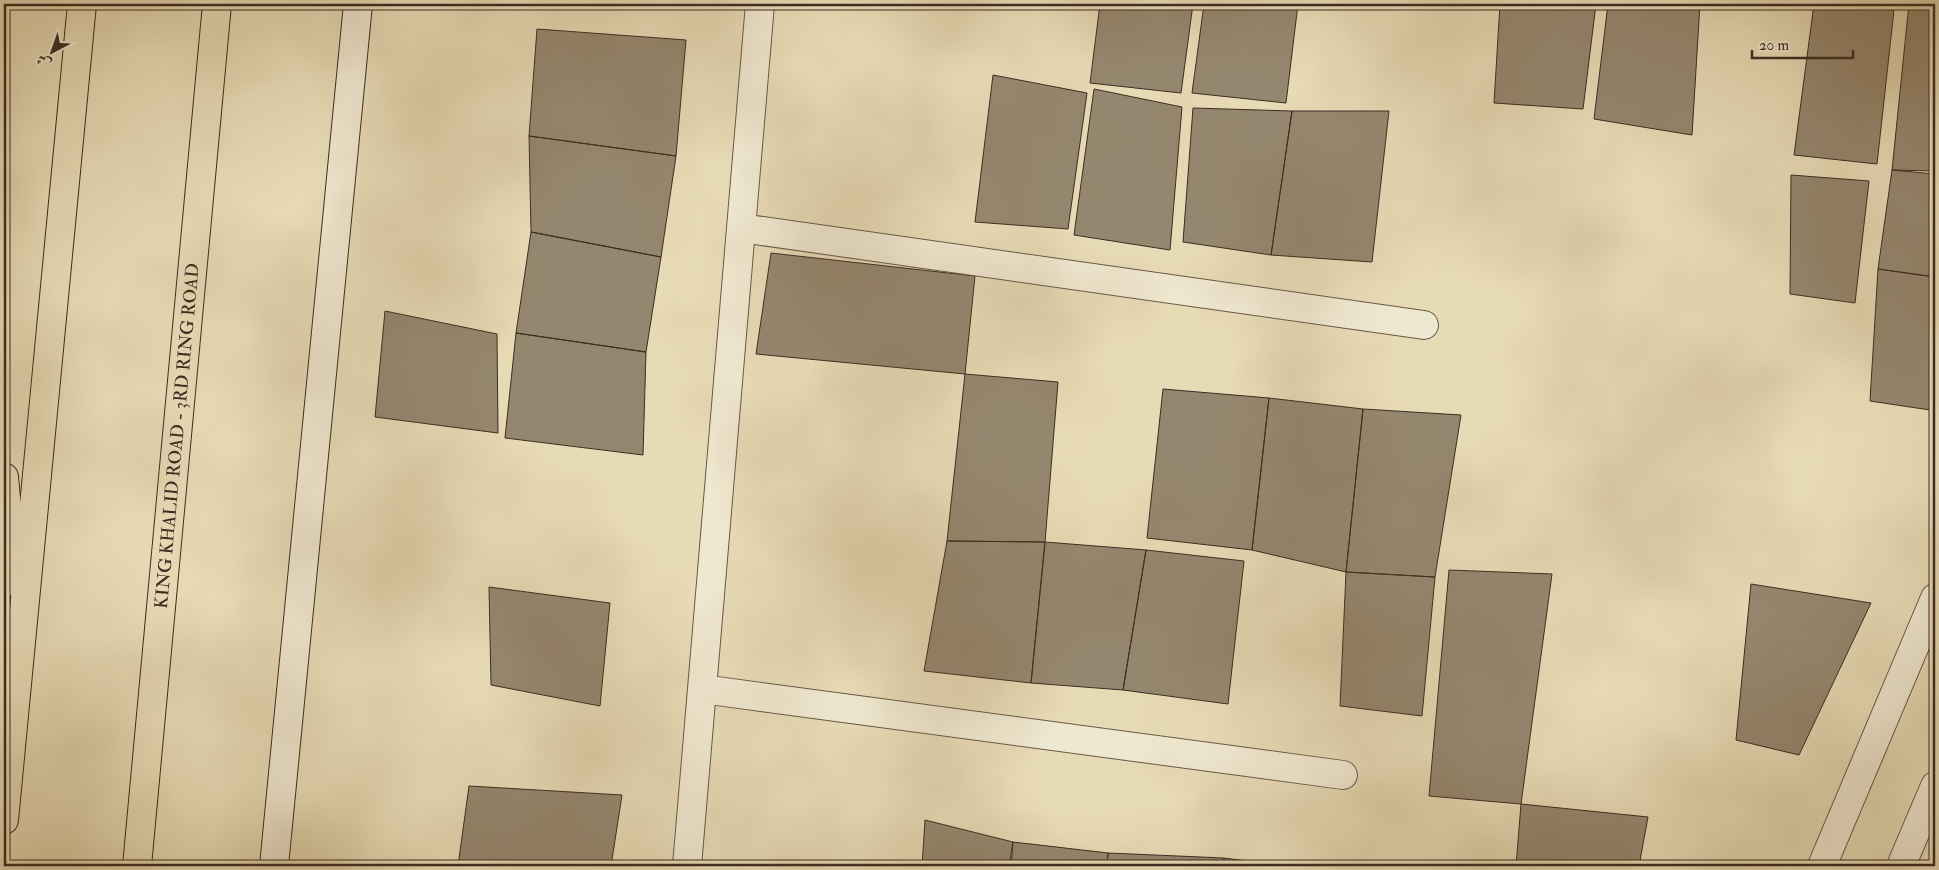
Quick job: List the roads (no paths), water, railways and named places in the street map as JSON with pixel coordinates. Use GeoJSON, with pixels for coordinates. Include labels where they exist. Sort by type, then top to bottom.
{"type":"FeatureCollection","features":[{"type":"Feature","properties":{"kind":"highway"},"geometry":{"type":"LineString","coordinates":[[4,820],[82,4]]}},
{"type":"Feature","properties":{"kind":"highway","name":"KING KHALID ROAD - 3RD RING ROAD"},"geometry":{"type":"LineString","coordinates":[[137,866],[217,4]]}},
{"type":"Feature","properties":{"kind":"highway"},"geometry":{"type":"LineString","coordinates":[[4,477],[20,645]]}},
{"type":"Feature","properties":{"kind":"street"},"geometry":{"type":"LineString","coordinates":[[274,866],[358,4]]}},
{"type":"Feature","properties":{"kind":"street"},"geometry":{"type":"LineString","coordinates":[[687,866],[760,4]]}},
{"type":"Feature","properties":{"kind":"street"},"geometry":{"type":"LineString","coordinates":[[741,228],[1424,325]]}},
{"type":"Feature","properties":{"kind":"street"},"geometry":{"type":"LineString","coordinates":[[1822,866],[1935,598]]}},
{"type":"Feature","properties":{"kind":"street"},"geometry":{"type":"LineString","coordinates":[[702,689],[1343,775]]}},
{"type":"Feature","properties":{"kind":"street"},"geometry":{"type":"LineString","coordinates":[[1902,866],[1935,786]]}}]}
